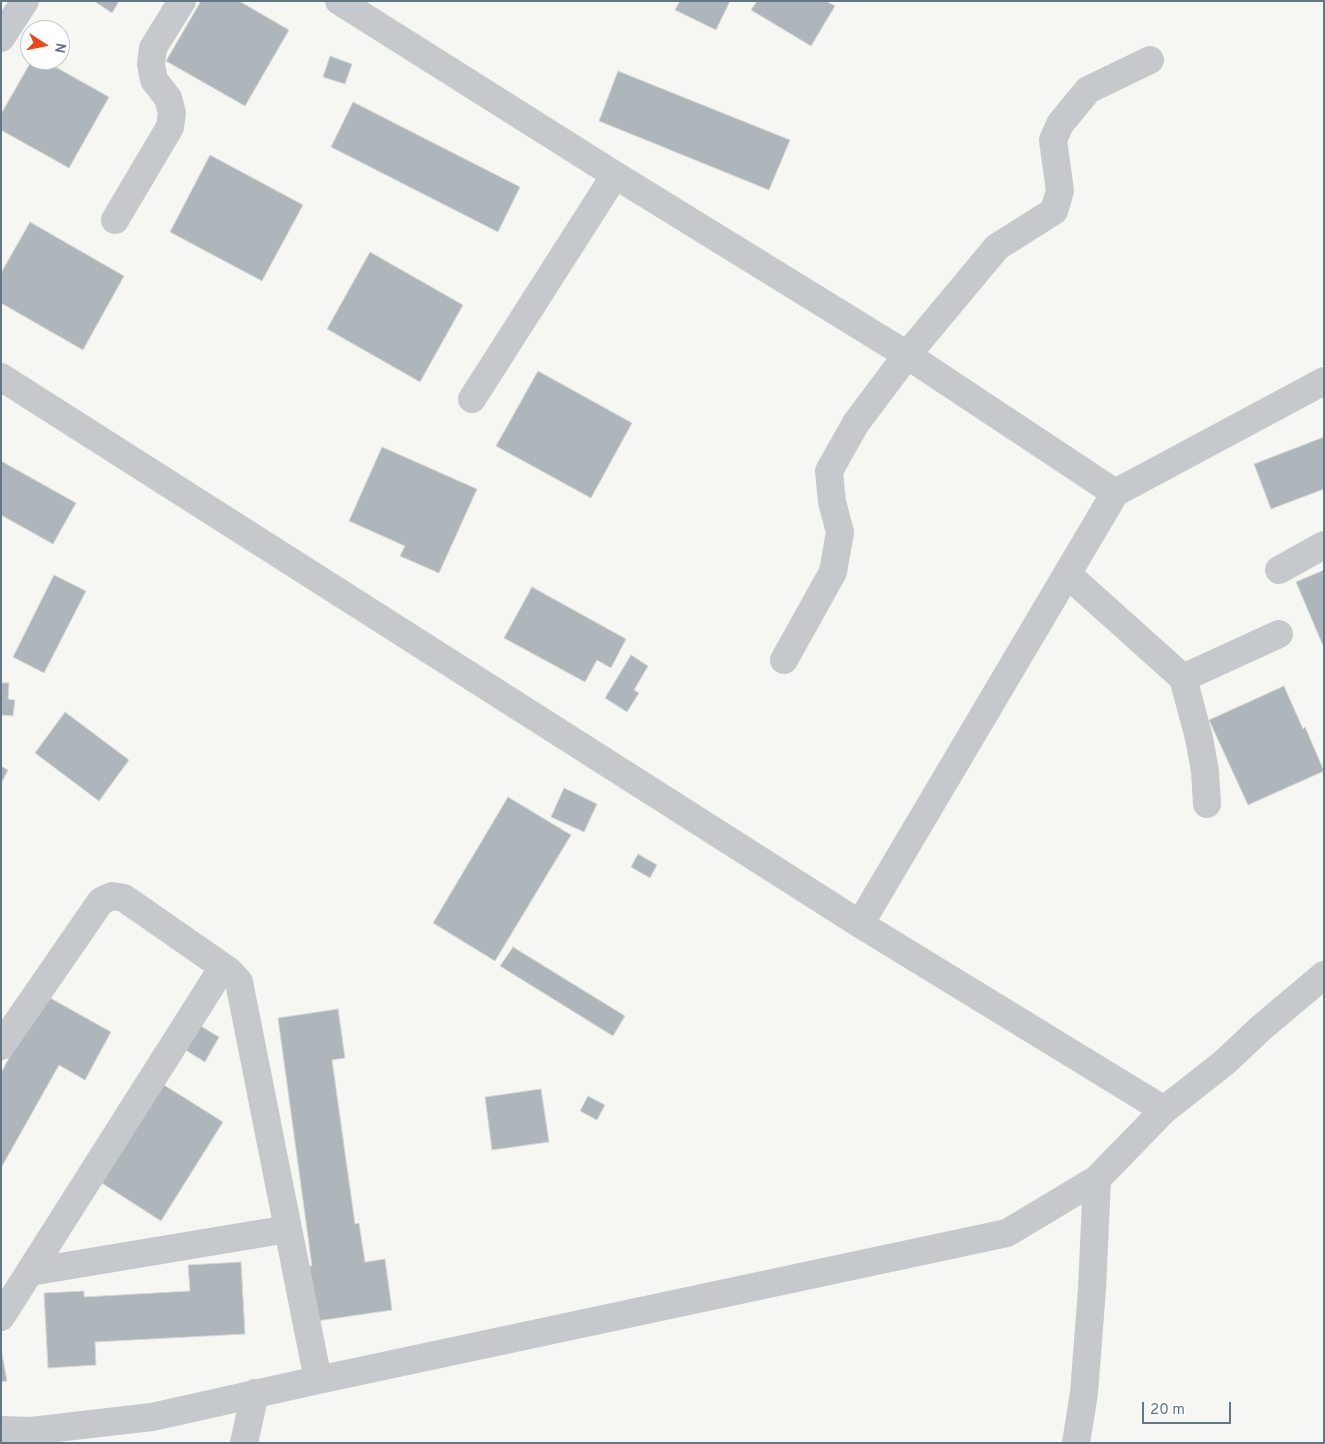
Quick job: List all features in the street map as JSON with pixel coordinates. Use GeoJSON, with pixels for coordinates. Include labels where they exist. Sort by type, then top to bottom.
{"type":"FeatureCollection","features":[{"type":"Feature","properties":{"kind":"street"},"geometry":{"type":"LineString","coordinates":[[1,38],[25,1]]}},
{"type":"Feature","properties":{"kind":"street"},"geometry":{"type":"LineString","coordinates":[[115,220],[170,127],[172,113],[168,98],[154,80],[151,64],[153,48],[182,1]]}},
{"type":"Feature","properties":{"kind":"street"},"geometry":{"type":"LineString","coordinates":[[339,1],[615,175],[907,355],[1116,494]]}},
{"type":"Feature","properties":{"kind":"street"},"geometry":{"type":"LineString","coordinates":[[784,660],[833,572],[840,532],[832,502],[829,471],[856,422],[907,355],[997,247],[1054,210],[1060,191],[1052,140],[1060,124],[1088,90],[1150,60]]}},
{"type":"Feature","properties":{"kind":"street"},"geometry":{"type":"LineString","coordinates":[[472,399],[615,175]]}},
{"type":"Feature","properties":{"kind":"street"},"geometry":{"type":"LineString","coordinates":[[1,377],[860,924],[1164,1110]]}},
{"type":"Feature","properties":{"kind":"street"},"geometry":{"type":"LineString","coordinates":[[860,924],[1116,494],[1324,380]]}},
{"type":"Feature","properties":{"kind":"street"},"geometry":{"type":"LineString","coordinates":[[1279,570],[1324,545]]}},
{"type":"Feature","properties":{"kind":"street"},"geometry":{"type":"LineString","coordinates":[[1067,574],[1183,678],[1199,738],[1205,771],[1207,804]]}},
{"type":"Feature","properties":{"kind":"street"},"geometry":{"type":"LineString","coordinates":[[1183,678],[1279,634]]}},
{"type":"Feature","properties":{"kind":"street"},"geometry":{"type":"LineString","coordinates":[[1,1046],[102,901],[112,896],[124,898],[229,971],[239,982],[318,1380]]}},
{"type":"Feature","properties":{"kind":"street"},"geometry":{"type":"LineString","coordinates":[[1,1317],[223,967]]}},
{"type":"Feature","properties":{"kind":"street"},"geometry":{"type":"LineString","coordinates":[[1,1430],[32,1431],[152,1417],[255,1393],[1007,1233],[1097,1179],[1164,1110],[1226,1062],[1261,1028],[1324,975]]}},
{"type":"Feature","properties":{"kind":"street"},"geometry":{"type":"LineString","coordinates":[[1076,1443],[1085,1383],[1097,1179]]}},
{"type":"Feature","properties":{"kind":"street"},"geometry":{"type":"LineString","coordinates":[[30,1272],[288,1229]]}},
{"type":"Feature","properties":{"kind":"street"},"geometry":{"type":"LineString","coordinates":[[244,1443],[255,1393]]}},
{"type":"Feature","properties":{"kind":"building"},"geometry":{"type":"Polygon","coordinates":[[[94,1],[119,1],[112,13],[94,1]]]}},
{"type":"Feature","properties":{"kind":"building"},"geometry":{"type":"Polygon","coordinates":[[[201,1],[239,1],[289,30],[245,106],[166,61],[201,1]]]}},
{"type":"Feature","properties":{"kind":"building"},"geometry":{"type":"Polygon","coordinates":[[[680,1],[730,1],[716,30],[675,10],[680,1]]]}},
{"type":"Feature","properties":{"kind":"building"},"geometry":{"type":"Polygon","coordinates":[[[757,1],[826,1],[835,6],[811,46],[751,10],[757,1]]]}},
{"type":"Feature","properties":{"kind":"building"},"geometry":{"type":"Polygon","coordinates":[[[330,56],[352,64],[345,84],[323,77],[330,56]]]}},
{"type":"Feature","properties":{"kind":"building"},"geometry":{"type":"Polygon","coordinates":[[[26,70],[61,70],[109,97],[69,168],[1,130],[1,114],[26,70]]]}},
{"type":"Feature","properties":{"kind":"building"},"geometry":{"type":"Polygon","coordinates":[[[618,71],[790,140],[769,190],[599,121],[618,71]]]}},
{"type":"Feature","properties":{"kind":"building"},"geometry":{"type":"Polygon","coordinates":[[[353,102],[520,187],[498,232],[331,147],[353,102]]]}},
{"type":"Feature","properties":{"kind":"building"},"geometry":{"type":"Polygon","coordinates":[[[210,155],[303,205],[262,281],[170,232],[210,155]]]}},
{"type":"Feature","properties":{"kind":"building"},"geometry":{"type":"Polygon","coordinates":[[[30,222],[124,276],[83,350],[1,303],[1,273],[30,222]]]}},
{"type":"Feature","properties":{"kind":"building"},"geometry":{"type":"Polygon","coordinates":[[[370,252],[463,305],[420,382],[327,329],[370,252]]]}},
{"type":"Feature","properties":{"kind":"building"},"geometry":{"type":"Polygon","coordinates":[[[538,371],[632,423],[591,498],[496,446],[538,371]]]}},
{"type":"Feature","properties":{"kind":"building"},"geometry":{"type":"Polygon","coordinates":[[[1324,437],[1324,489],[1271,509],[1254,464],[1324,437]]]}},
{"type":"Feature","properties":{"kind":"building"},"geometry":{"type":"Polygon","coordinates":[[[382,447],[477,489],[439,573],[400,556],[405,546],[349,521],[382,447]]]}},
{"type":"Feature","properties":{"kind":"building"},"geometry":{"type":"Polygon","coordinates":[[[1,461],[76,503],[53,544],[1,515],[1,461]]]}},
{"type":"Feature","properties":{"kind":"building"},"geometry":{"type":"Polygon","coordinates":[[[1324,570],[1324,648],[1296,582],[1324,570]]]}},
{"type":"Feature","properties":{"kind":"building"},"geometry":{"type":"Polygon","coordinates":[[[54,575],[86,591],[44,673],[13,657],[54,575]]]}},
{"type":"Feature","properties":{"kind":"building"},"geometry":{"type":"Polygon","coordinates":[[[532,587],[626,639],[611,668],[597,660],[585,682],[504,638],[532,587]]]}},
{"type":"Feature","properties":{"kind":"building"},"geometry":{"type":"Polygon","coordinates":[[[631,655],[648,666],[634,690],[639,693],[627,712],[605,698],[631,655]]]}},
{"type":"Feature","properties":{"kind":"building"},"geometry":{"type":"Polygon","coordinates":[[[1,683],[9,683],[8,699],[15,700],[13,716],[1,715],[1,683]]]}},
{"type":"Feature","properties":{"kind":"building"},"geometry":{"type":"Polygon","coordinates":[[[1284,686],[1303,729],[1305,727],[1324,771],[1248,805],[1209,720],[1284,686]]]}},
{"type":"Feature","properties":{"kind":"building"},"geometry":{"type":"Polygon","coordinates":[[[65,712],[129,760],[99,801],[35,753],[65,712]]]}},
{"type":"Feature","properties":{"kind":"building"},"geometry":{"type":"Polygon","coordinates":[[[1,766],[8,770],[1,784],[1,766]]]}},
{"type":"Feature","properties":{"kind":"building"},"geometry":{"type":"Polygon","coordinates":[[[564,788],[597,804],[584,832],[551,817],[564,788]]]}},
{"type":"Feature","properties":{"kind":"building"},"geometry":{"type":"Polygon","coordinates":[[[508,797],[571,835],[495,961],[433,923],[508,797]]]}},
{"type":"Feature","properties":{"kind":"building"},"geometry":{"type":"Polygon","coordinates":[[[638,854],[657,865],[650,878],[631,867],[638,854]]]}},
{"type":"Feature","properties":{"kind":"building"},"geometry":{"type":"Polygon","coordinates":[[[513,947],[625,1016],[613,1036],[500,966],[513,947]]]}},
{"type":"Feature","properties":{"kind":"building"},"geometry":{"type":"Polygon","coordinates":[[[43,994],[111,1032],[85,1080],[59,1065],[1,1168],[1,1073],[43,994]]]}},
{"type":"Feature","properties":{"kind":"building"},"geometry":{"type":"Polygon","coordinates":[[[338,1009],[345,1058],[332,1060],[355,1224],[359,1223],[365,1262],[385,1259],[392,1310],[317,1321],[309,1266],[312,1266],[278,1018],[338,1009]]]}},
{"type":"Feature","properties":{"kind":"building"},"geometry":{"type":"Polygon","coordinates":[[[199,1025],[219,1037],[205,1062],[184,1049],[199,1025]]]}},
{"type":"Feature","properties":{"kind":"building"},"geometry":{"type":"Polygon","coordinates":[[[156,1080],[223,1122],[161,1221],[94,1178],[156,1080]]]}},
{"type":"Feature","properties":{"kind":"building"},"geometry":{"type":"Polygon","coordinates":[[[541,1089],[549,1142],[492,1150],[485,1097],[541,1089]]]}},
{"type":"Feature","properties":{"kind":"building"},"geometry":{"type":"Polygon","coordinates":[[[588,1096],[605,1105],[597,1120],[580,1111],[588,1096]]]}},
{"type":"Feature","properties":{"kind":"building"},"geometry":{"type":"Polygon","coordinates":[[[241,1262],[245,1334],[95,1342],[96,1365],[48,1368],[44,1293],[84,1291],[84,1297],[190,1291],[188,1265],[241,1262]]]}},
{"type":"Feature","properties":{"kind":"building"},"geometry":{"type":"Polygon","coordinates":[[[1,1355],[7,1381],[1,1382],[1,1355]]]}}]}
